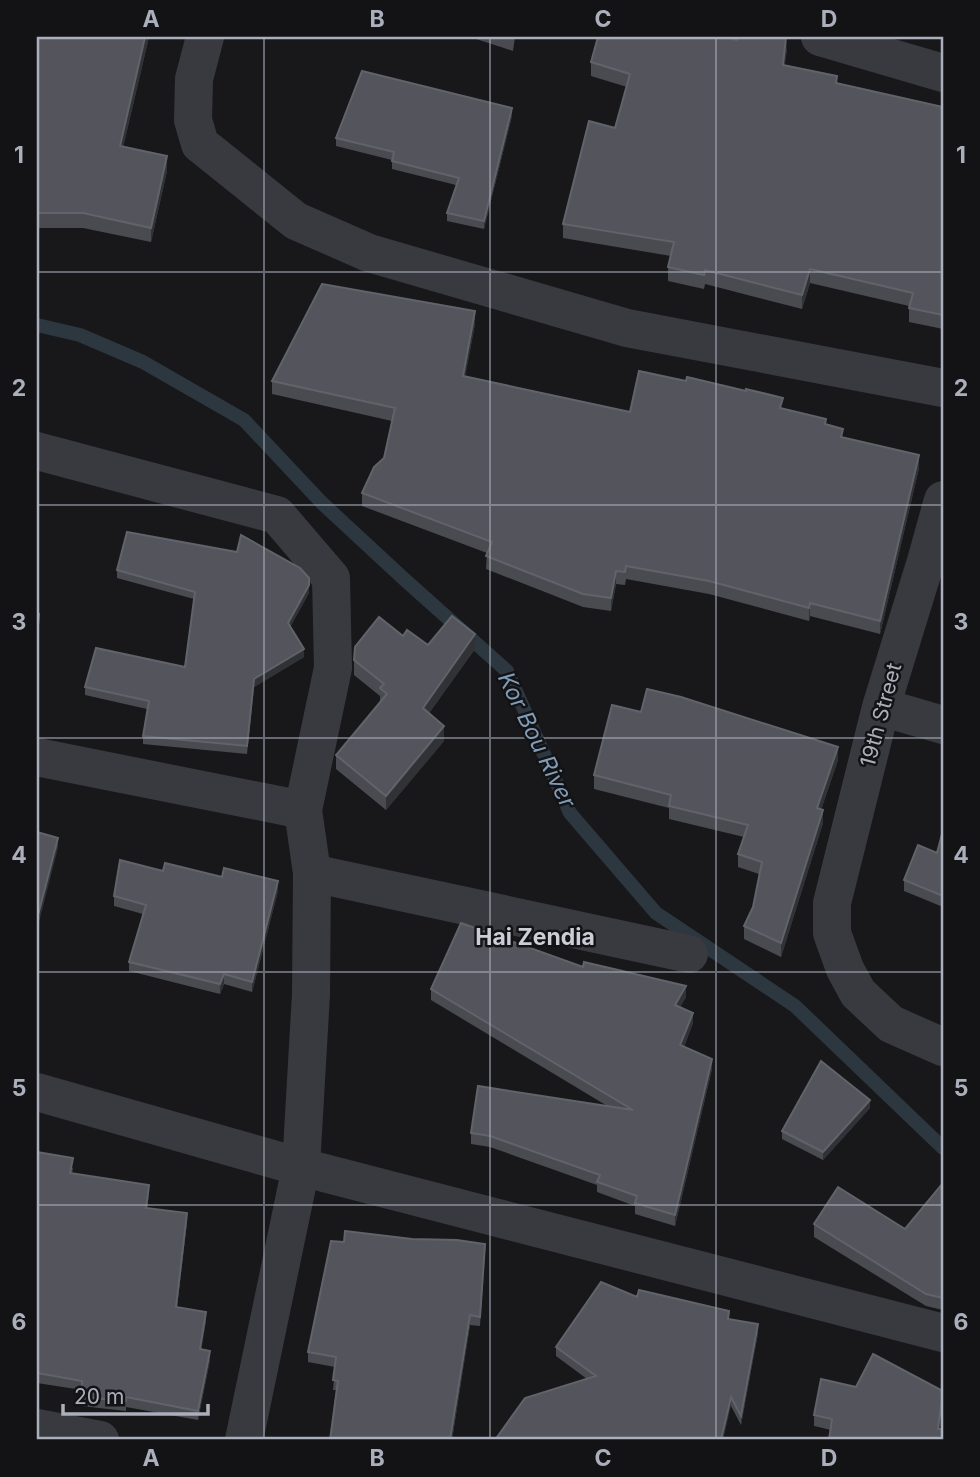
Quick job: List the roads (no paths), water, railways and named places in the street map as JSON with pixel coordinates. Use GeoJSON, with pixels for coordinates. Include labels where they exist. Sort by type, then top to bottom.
{"type":"FeatureCollection","features":[{"type":"Feature","properties":{"kind":"street"},"geometry":{"type":"LineString","coordinates":[[205,37],[194,79],[193,120],[200,144],[296,221],[369,253],[627,328],[943,388]]}},
{"type":"Feature","properties":{"kind":"street"},"geometry":{"type":"LineString","coordinates":[[820,37],[943,73]]}},
{"type":"Feature","properties":{"kind":"street"},"geometry":{"type":"LineString","coordinates":[[37,451],[277,515],[331,578],[333,668],[303,810],[312,873],[312,994],[301,1167],[244,1440]]}},
{"type":"Feature","properties":{"kind":"street","name":"19th Street"},"geometry":{"type":"LineString","coordinates":[[943,500],[881,707],[832,902],[832,933],[845,969],[858,993],[891,1024],[943,1047]]}},
{"type":"Feature","properties":{"kind":"street"},"geometry":{"type":"LineString","coordinates":[[881,707],[943,724]]}},
{"type":"Feature","properties":{"kind":"street"},"geometry":{"type":"LineString","coordinates":[[37,757],[303,810]]}},
{"type":"Feature","properties":{"kind":"street"},"geometry":{"type":"LineString","coordinates":[[312,873],[689,954]]}},
{"type":"Feature","properties":{"kind":"street"},"geometry":{"type":"LineString","coordinates":[[37,1092],[301,1167],[943,1332]]}},
{"type":"Feature","properties":{"kind":"street"},"geometry":{"type":"LineString","coordinates":[[37,1428],[100,1440]]}},
{"type":"Feature","properties":{"kind":"waterway","name":"Kor Bou River"},"geometry":{"type":"LineString","coordinates":[[37,325],[80,335],[143,362],[244,420],[322,503],[507,671],[570,813],[656,913],[795,1006],[943,1148]]}},
{"type":"Feature","properties":{"kind":"district","name":"Hai Zendia"},"geometry":{"type":"Point","coordinates":[535,937]}}]}
